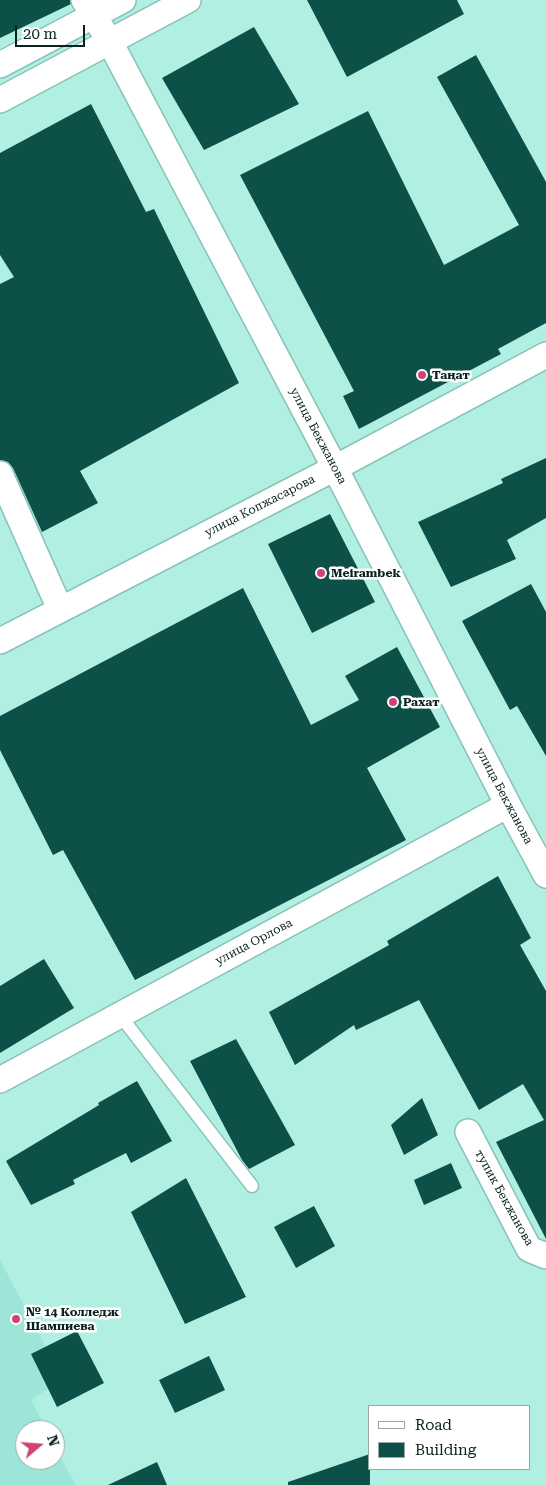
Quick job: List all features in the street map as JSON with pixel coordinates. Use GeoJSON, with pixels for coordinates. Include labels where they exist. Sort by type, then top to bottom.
{"type":"FeatureCollection","features":[{"type":"Feature","properties":{"kind":"street"},"geometry":{"type":"LineString","coordinates":[[0,65],[89,8],[123,0]]}},
{"type":"Feature","properties":{"kind":"street"},"geometry":{"type":"LineString","coordinates":[[0,100],[188,0]]}},
{"type":"Feature","properties":{"kind":"street","name":"улица Бекжанова"},"geometry":{"type":"LineString","coordinates":[[89,8],[110,42],[335,468],[508,805],[546,875]]}},
{"type":"Feature","properties":{"kind":"street","name":"улица Копжасарова"},"geometry":{"type":"LineString","coordinates":[[0,642],[335,468],[546,355]]}},
{"type":"Feature","properties":{"kind":"street"},"geometry":{"type":"LineString","coordinates":[[0,474],[60,610]]}},
{"type":"Feature","properties":{"kind":"street","name":"улица Орлова"},"geometry":{"type":"LineString","coordinates":[[0,1080],[508,805]]}},
{"type":"Feature","properties":{"kind":"street","name":"тупик Бекжанова"},"geometry":{"type":"LineString","coordinates":[[468,1132],[529,1249],[546,1256]]}},
{"type":"Feature","properties":{"kind":"lane"},"geometry":{"type":"LineString","coordinates":[[120,1014],[252,1186]]}},
{"type":"Feature","properties":{"kind":"shaded area","name":"№ 14 Колледж Шампиева"},"geometry":{"type":"Polygon","coordinates":[[[0,1260],[63,1379],[31,1400],[42,1420],[15,1420],[15,1470],[65,1470],[65,1466],[75,1485],[0,1485],[0,1260]]]}},
{"type":"Feature","properties":{"kind":"building"},"geometry":{"type":"Polygon","coordinates":[[[0,0],[70,0],[71,4],[0,38],[0,0]]]}},
{"type":"Feature","properties":{"kind":"building"},"geometry":{"type":"Polygon","coordinates":[[[307,0],[457,0],[464,14],[347,77],[307,0]]]}},
{"type":"Feature","properties":{"kind":"building"},"geometry":{"type":"Polygon","coordinates":[[[254,27],[299,104],[204,150],[162,78],[254,27]]]}},
{"type":"Feature","properties":{"kind":"building"},"geometry":{"type":"Polygon","coordinates":[[[476,55],[546,182],[546,323],[498,349],[501,354],[359,429],[343,396],[354,391],[240,175],[368,111],[444,265],[519,225],[437,77],[476,55]]]}},
{"type":"Feature","properties":{"kind":"building"},"geometry":{"type":"Polygon","coordinates":[[[91,104],[146,212],[154,209],[239,383],[80,471],[98,503],[42,532],[13,468],[8,462],[0,460],[0,284],[14,277],[0,255],[0,153],[91,104]]]}},
{"type":"Feature","properties":{"kind":"building"},"geometry":{"type":"Polygon","coordinates":[[[546,458],[546,518],[507,540],[516,559],[451,587],[418,522],[503,483],[501,479],[546,458]]]}},
{"type":"Feature","properties":{"kind":"building","name":"Meirambek"},"geometry":{"type":"Polygon","coordinates":[[[330,514],[375,602],[312,633],[268,544],[330,514]]]}},
{"type":"Feature","properties":{"kind":"building"},"geometry":{"type":"Polygon","coordinates":[[[531,584],[546,612],[546,756],[517,706],[510,710],[462,621],[531,584]]]}},
{"type":"Feature","properties":{"kind":"building"},"geometry":{"type":"Polygon","coordinates":[[[243,588],[311,725],[359,700],[345,676],[397,647],[440,727],[367,768],[406,840],[135,980],[63,850],[53,855],[0,750],[0,716],[243,588]]]}},
{"type":"Feature","properties":{"kind":"building"},"geometry":{"type":"Polygon","coordinates":[[[498,876],[531,938],[520,945],[546,991],[546,1239],[496,1142],[544,1120],[523,1084],[479,1110],[419,1000],[356,1030],[354,1025],[295,1065],[269,1012],[389,945],[387,941],[498,876]]]}},
{"type":"Feature","properties":{"kind":"building"},"geometry":{"type":"Polygon","coordinates":[[[44,959],[74,1008],[0,1053],[0,986],[44,959]]]}},
{"type":"Feature","properties":{"kind":"building"},"geometry":{"type":"Polygon","coordinates":[[[236,1039],[295,1145],[249,1169],[242,1160],[190,1061],[236,1039]]]}},
{"type":"Feature","properties":{"kind":"building"},"geometry":{"type":"Polygon","coordinates":[[[137,1081],[172,1141],[131,1163],[126,1153],[73,1180],[75,1184],[31,1205],[6,1161],[99,1105],[98,1103],[137,1081]]]}},
{"type":"Feature","properties":{"kind":"building"},"geometry":{"type":"Polygon","coordinates":[[[422,1098],[438,1135],[404,1155],[391,1125],[422,1098]]]}},
{"type":"Feature","properties":{"kind":"building"},"geometry":{"type":"Polygon","coordinates":[[[451,1163],[462,1188],[424,1205],[414,1180],[451,1163]]]}},
{"type":"Feature","properties":{"kind":"building"},"geometry":{"type":"Polygon","coordinates":[[[186,1178],[246,1297],[185,1324],[131,1212],[186,1178]]]}},
{"type":"Feature","properties":{"kind":"building"},"geometry":{"type":"Polygon","coordinates":[[[314,1206],[335,1246],[296,1268],[274,1227],[314,1206]]]}},
{"type":"Feature","properties":{"kind":"building"},"geometry":{"type":"Polygon","coordinates":[[[77,1331],[104,1383],[57,1407],[31,1354],[77,1331]]]}},
{"type":"Feature","properties":{"kind":"building"},"geometry":{"type":"Polygon","coordinates":[[[209,1356],[225,1390],[175,1413],[159,1380],[209,1356]]]}},
{"type":"Feature","properties":{"kind":"building"},"geometry":{"type":"Polygon","coordinates":[[[368,1455],[370,1485],[288,1485],[288,1482],[368,1455]]]}},
{"type":"Feature","properties":{"kind":"building"},"geometry":{"type":"Polygon","coordinates":[[[157,1462],[167,1485],[108,1485],[157,1462]]]}},
{"type":"Feature","properties":{"kind":"place","name":"Таңат"},"geometry":{"type":"Point","coordinates":[422,375]}},
{"type":"Feature","properties":{"kind":"place","name":"Meirambek"},"geometry":{"type":"Point","coordinates":[321,573]}},
{"type":"Feature","properties":{"kind":"place","name":"Рахат"},"geometry":{"type":"Point","coordinates":[393,702]}},
{"type":"Feature","properties":{"kind":"place","name":"№ 14 Колледж Шампиева"},"geometry":{"type":"Point","coordinates":[16,1319]}}]}
